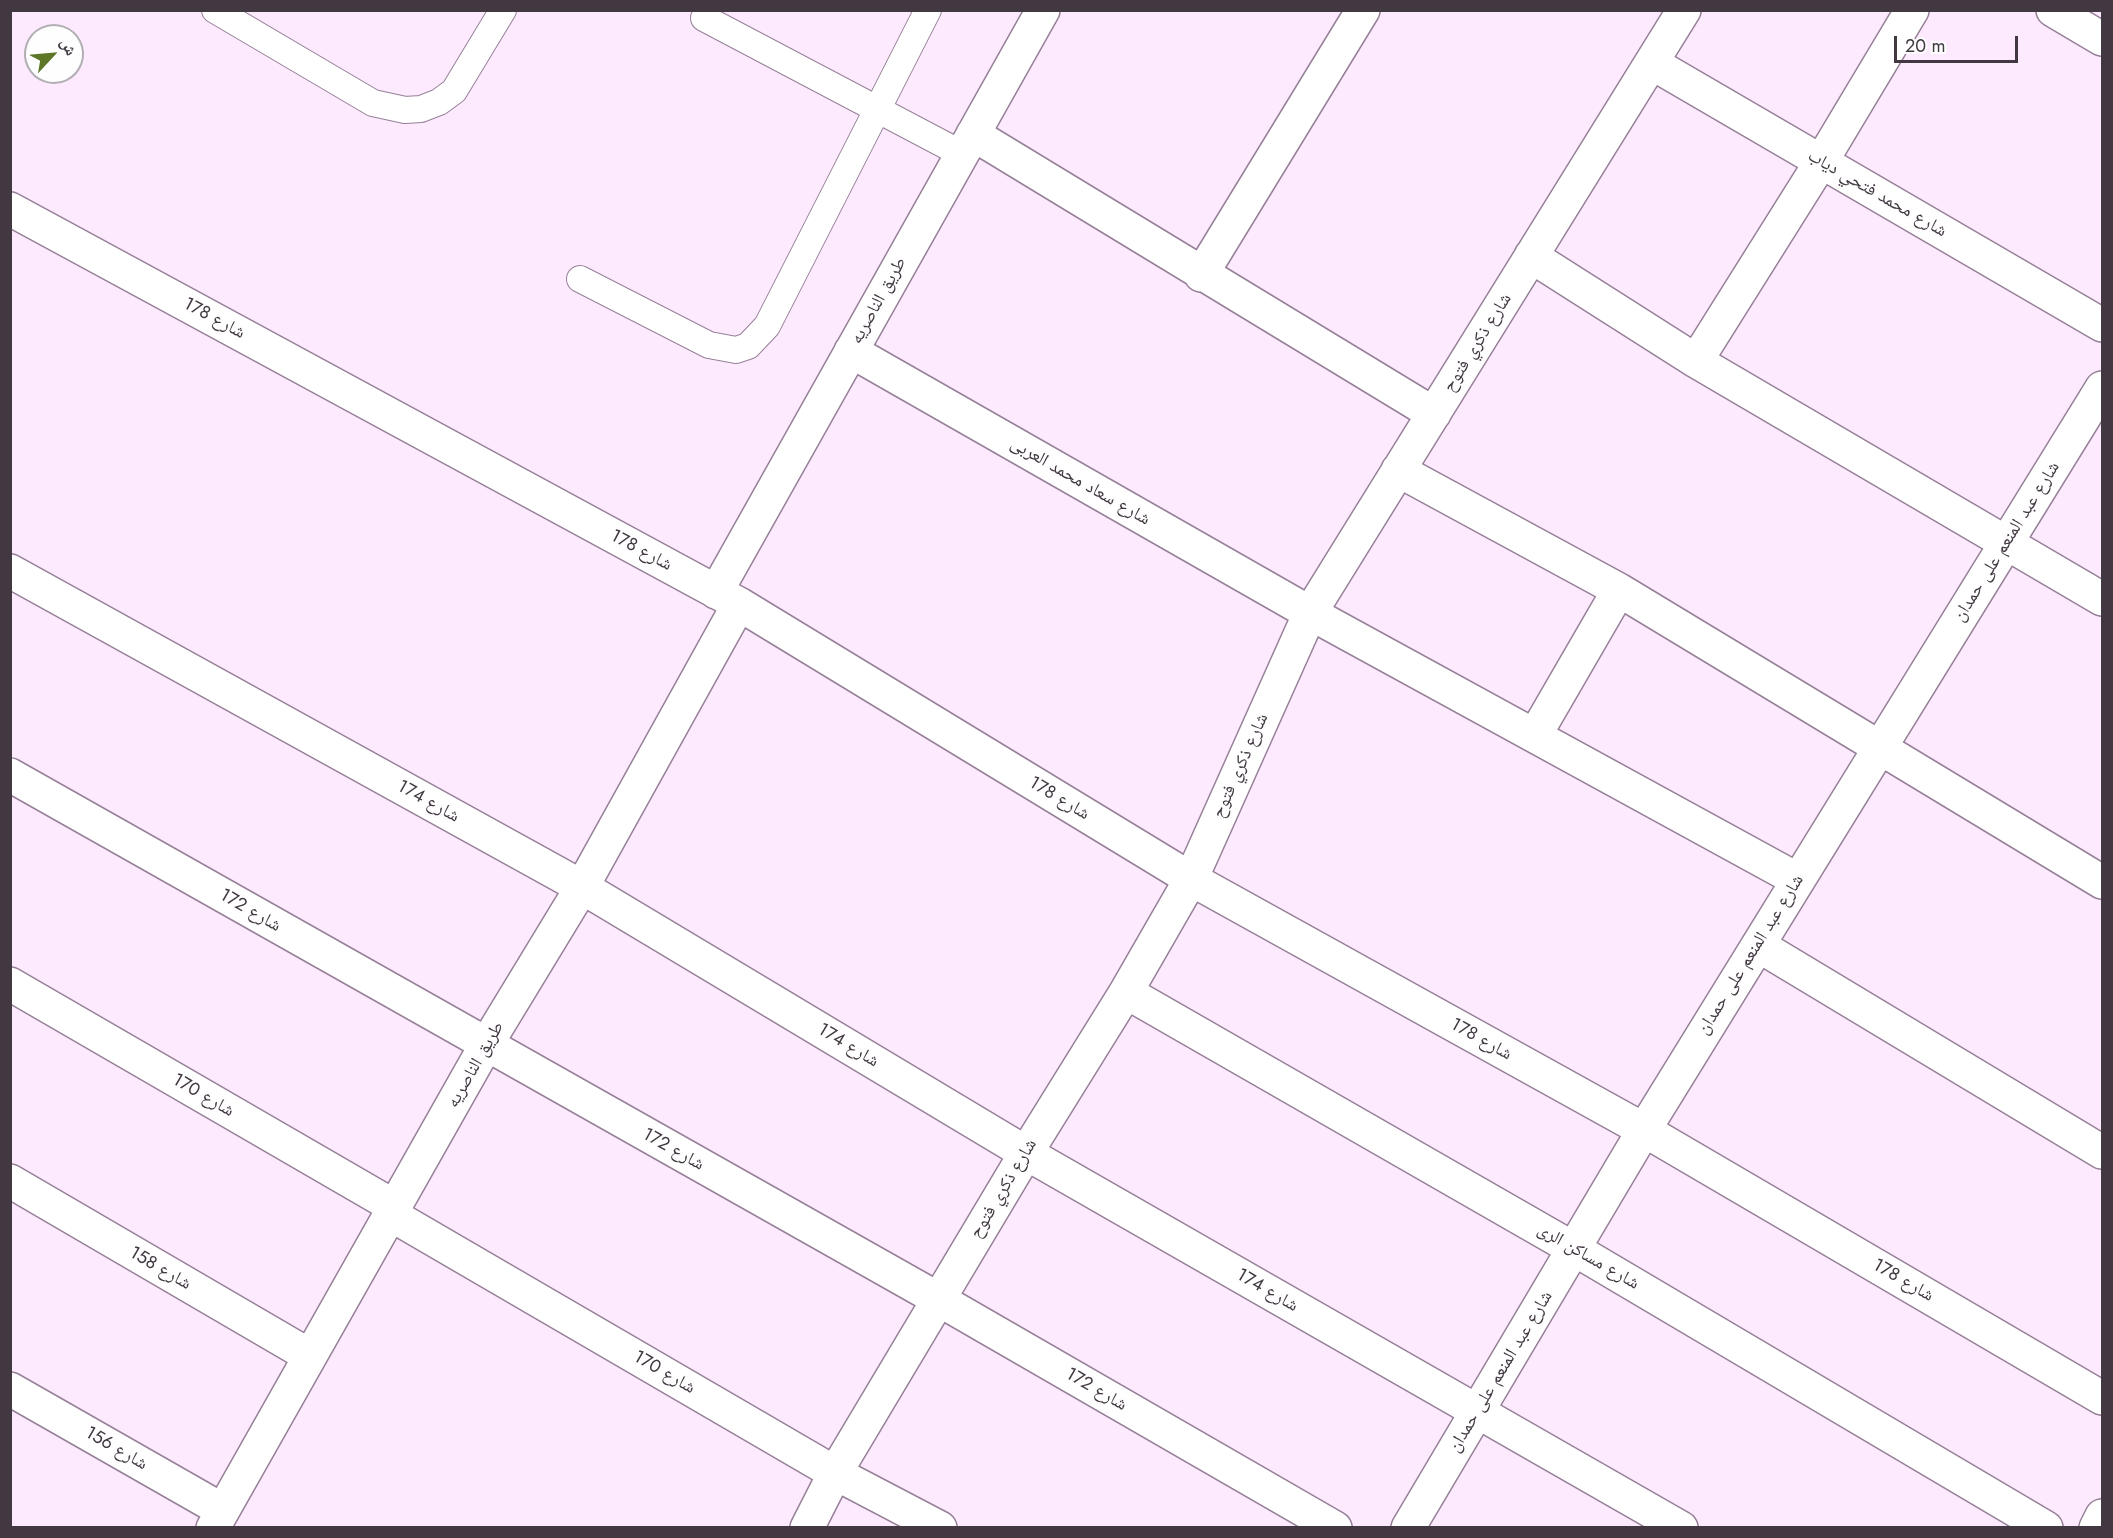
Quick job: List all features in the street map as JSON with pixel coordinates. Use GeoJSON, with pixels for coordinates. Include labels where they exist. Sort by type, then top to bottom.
{"type":"FeatureCollection","features":[{"type":"Feature","properties":{"kind":"street","name":"طريق الناصريه"},"geometry":{"type":"LineString","coordinates":[[218,1519],[486,1045],[582,887],[851,351],[1043,10]]}},
{"type":"Feature","properties":{"kind":"street"},"geometry":{"type":"LineString","coordinates":[[1201,275],[1363,10]]}},
{"type":"Feature","properties":{"kind":"street","name":"شارع ذكري فتوح"},"geometry":{"type":"LineString","coordinates":[[807,1527],[835,1473],[938,1299],[1126,992],[1191,879],[1310,613],[1684,10]]}},
{"type":"Feature","properties":{"kind":"street"},"geometry":{"type":"LineString","coordinates":[[1696,361],[1821,162],[1912,10]]}},
{"type":"Feature","properties":{"kind":"street"},"geometry":{"type":"LineString","coordinates":[[2052,10],[2103,39]]}},
{"type":"Feature","properties":{"kind":"street","name":"شارع محمد فتحي دياب"},"geometry":{"type":"LineString","coordinates":[[1652,63],[2103,325]]}},
{"type":"Feature","properties":{"kind":"street"},"geometry":{"type":"LineString","coordinates":[[968,144],[1201,275],[1434,414]]}},
{"type":"Feature","properties":{"kind":"street","name":"شارع 178"},"geometry":{"type":"LineString","coordinates":[[10,209],[727,598],[1191,879],[1644,1130],[2103,1398]]}},
{"type":"Feature","properties":{"kind":"street"},"geometry":{"type":"LineString","coordinates":[[1531,256],[1696,361],[2103,599]]}},
{"type":"Feature","properties":{"kind":"street","name":"شارع سعاد محمد العربى"},"geometry":{"type":"LineString","coordinates":[[851,351],[1310,613],[1798,880]]}},
{"type":"Feature","properties":{"kind":"street","name":"شارع عبد المنعم على حمدان"},"geometry":{"type":"LineString","coordinates":[[1408,1527],[1644,1130],[2103,388]]}},
{"type":"Feature","properties":{"kind":"street"},"geometry":{"type":"LineString","coordinates":[[1398,470],[1619,590],[2103,882]]}},
{"type":"Feature","properties":{"kind":"street","name":"شارع 174"},"geometry":{"type":"LineString","coordinates":[[10,571],[582,887],[1026,1153],[1681,1527]]}},
{"type":"Feature","properties":{"kind":"street"},"geometry":{"type":"LineString","coordinates":[[1535,735],[1619,590]]}},
{"type":"Feature","properties":{"kind":"street","name":"شارع 172"},"geometry":{"type":"LineString","coordinates":[[10,775],[938,1299],[1335,1527]]}},
{"type":"Feature","properties":{"kind":"street"},"geometry":{"type":"LineString","coordinates":[[1758,945],[2103,1152]]}},
{"type":"Feature","properties":{"kind":"street","name":"شارع 170"},"geometry":{"type":"LineString","coordinates":[[10,984],[835,1473],[940,1527]]}},
{"type":"Feature","properties":{"kind":"street","name":"شارع مساكن الرى"},"geometry":{"type":"LineString","coordinates":[[1126,992],[1574,1249],[2046,1527]]}},
{"type":"Feature","properties":{"kind":"street","name":"شارع 158"},"geometry":{"type":"LineString","coordinates":[[10,1181],[310,1356]]}},
{"type":"Feature","properties":{"kind":"street","name":"شارع 156"},"geometry":{"type":"LineString","coordinates":[[10,1389],[218,1519]]}},
{"type":"Feature","properties":{"kind":"street"},"geometry":{"type":"LineString","coordinates":[[2096,1527],[2103,1516]]}},
{"type":"Feature","properties":{"kind":"lane"},"geometry":{"type":"LineString","coordinates":[[215,10],[373,103],[405,110],[421,109],[439,102],[454,91],[503,10]]}},
{"type":"Feature","properties":{"kind":"lane"},"geometry":{"type":"LineString","coordinates":[[580,279],[709,345],[736,350],[748,346],[766,326],[928,10]]}},
{"type":"Feature","properties":{"kind":"lane"},"geometry":{"type":"LineString","coordinates":[[704,18],[878,109],[968,144]]}}]}
